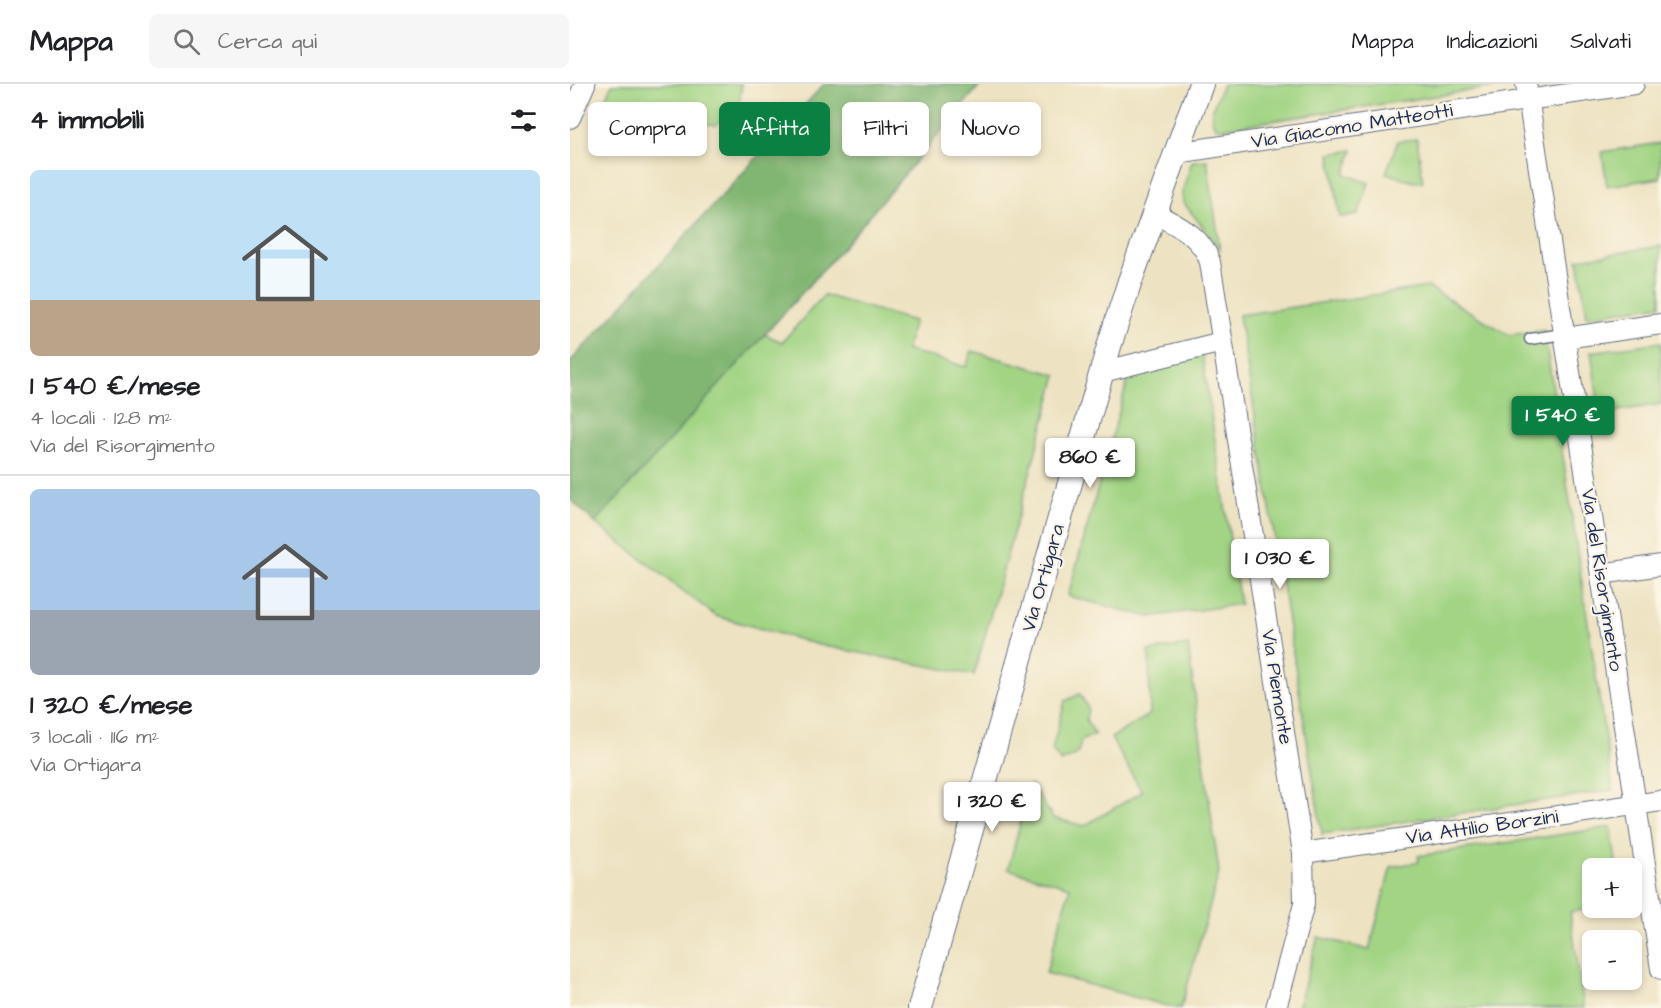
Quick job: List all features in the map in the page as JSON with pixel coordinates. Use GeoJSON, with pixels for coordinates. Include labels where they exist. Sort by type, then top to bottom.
{"type":"FeatureCollection","features":[{"type":"Feature","properties":{"kind":"street"},"geometry":{"type":"LineString","coordinates":[[570,118],[585,84]]}},
{"type":"Feature","properties":{"kind":"street","name":"Via Ortigara"},"geometry":{"type":"LineString","coordinates":[[920,1008],[1117,321],[1201,84]]}},
{"type":"Feature","properties":{"kind":"street","name":"Via Giacomo Matteotti"},"geometry":{"type":"LineString","coordinates":[[1176,153],[1527,92],[1634,84]]}},
{"type":"Feature","properties":{"kind":"street","name":"Via del Risorgimento"},"geometry":{"type":"LineString","coordinates":[[1527,92],[1661,969]]}},
{"type":"Feature","properties":{"kind":"street","name":"Via Piemonte"},"geometry":{"type":"LineString","coordinates":[[1154,213],[1190,232],[1206,251],[1210,262],[1303,854],[1304,904],[1276,1008]]}},
{"type":"Feature","properties":{"kind":"street"},"geometry":{"type":"LineString","coordinates":[[1564,336],[1661,324]]}},
{"type":"Feature","properties":{"kind":"street"},"geometry":{"type":"LineString","coordinates":[[1102,372],[1222,342]]}},
{"type":"Feature","properties":{"kind":"street"},"geometry":{"type":"LineString","coordinates":[[1601,574],[1661,565]]}},
{"type":"Feature","properties":{"kind":"street","name":"Via Attilio Borzini"},"geometry":{"type":"LineString","coordinates":[[1303,854],[1661,801]]}},
{"type":"Feature","properties":{"kind":"lane"},"geometry":{"type":"LineString","coordinates":[[1530,339],[1564,336]]}},
{"type":"Feature","properties":{"kind":"green space"},"geometry":{"type":"Polygon","coordinates":[[[612,84],[742,84],[739,102],[719,102],[719,122],[716,125],[707,124],[707,102],[604,102],[612,84]]]}},
{"type":"Feature","properties":{"kind":"green space"},"geometry":{"type":"Polygon","coordinates":[[[824,84],[981,84],[966,102],[941,102],[941,131],[929,145],[929,102],[842,102],[842,156],[920,156],[838,253],[595,523],[570,499],[570,362],[758,156],[830,156],[830,102],[808,102],[824,84]]]}},
{"type":"Feature","properties":{"kind":"green space"},"geometry":{"type":"Polygon","coordinates":[[[1223,84],[1501,84],[1502,86],[1218,128],[1212,119],[1212,113],[1223,84]]]}},
{"type":"Feature","properties":{"kind":"green space"},"geometry":{"type":"Polygon","coordinates":[[[1417,139],[1423,181],[1414,182],[1386,173],[1398,141],[1417,139]]]}},
{"type":"Feature","properties":{"kind":"green space"},"geometry":{"type":"Polygon","coordinates":[[[1661,143],[1660,178],[1607,186],[1602,152],[1661,143]]]}},
{"type":"Feature","properties":{"kind":"green space"},"geometry":{"type":"Polygon","coordinates":[[[1353,150],[1345,174],[1369,183],[1358,215],[1340,217],[1330,154],[1353,150]]]}},
{"type":"Feature","properties":{"kind":"green space"},"geometry":{"type":"Polygon","coordinates":[[[1207,160],[1220,249],[1183,202],[1182,192],[1192,161],[1207,160]]]}},
{"type":"Feature","properties":{"kind":"green space"},"geometry":{"type":"Polygon","coordinates":[[[1661,246],[1661,305],[1587,316],[1578,259],[1661,246]]]}},
{"type":"Feature","properties":{"kind":"green space"},"geometry":{"type":"Polygon","coordinates":[[[1428,287],[1509,335],[1544,330],[1613,790],[1322,834],[1239,315],[1428,287]]]}},
{"type":"Feature","properties":{"kind":"green space"},"geometry":{"type":"Polygon","coordinates":[[[824,295],[914,321],[906,350],[966,367],[972,351],[1057,375],[974,675],[819,645],[716,616],[595,523],[764,334],[782,342],[824,295]]]}},
{"type":"Feature","properties":{"kind":"green space"},"geometry":{"type":"Polygon","coordinates":[[[1661,342],[1661,404],[1600,414],[1591,352],[1661,342]]]}},
{"type":"Feature","properties":{"kind":"green space"},"geometry":{"type":"Polygon","coordinates":[[[1202,355],[1240,604],[1149,617],[1068,596],[1130,372],[1202,355]]]}},
{"type":"Feature","properties":{"kind":"green space"},"geometry":{"type":"Polygon","coordinates":[[[1188,645],[1219,873],[1181,1008],[1175,1008],[1046,973],[1070,887],[1008,869],[1031,784],[1053,818],[1084,826],[1142,792],[1111,738],[1150,714],[1149,651],[1188,645]]]}},
{"type":"Feature","properties":{"kind":"green space"},"geometry":{"type":"Polygon","coordinates":[[[1080,694],[1088,708],[1086,720],[1095,734],[1081,741],[1078,753],[1061,762],[1052,750],[1065,701],[1080,694]]]}},
{"type":"Feature","properties":{"kind":"green space"},"geometry":{"type":"Polygon","coordinates":[[[1611,827],[1616,858],[1582,858],[1582,910],[1570,912],[1584,1008],[1298,1008],[1318,937],[1369,950],[1391,867],[1419,862],[1418,856],[1611,827]]]}}]}
